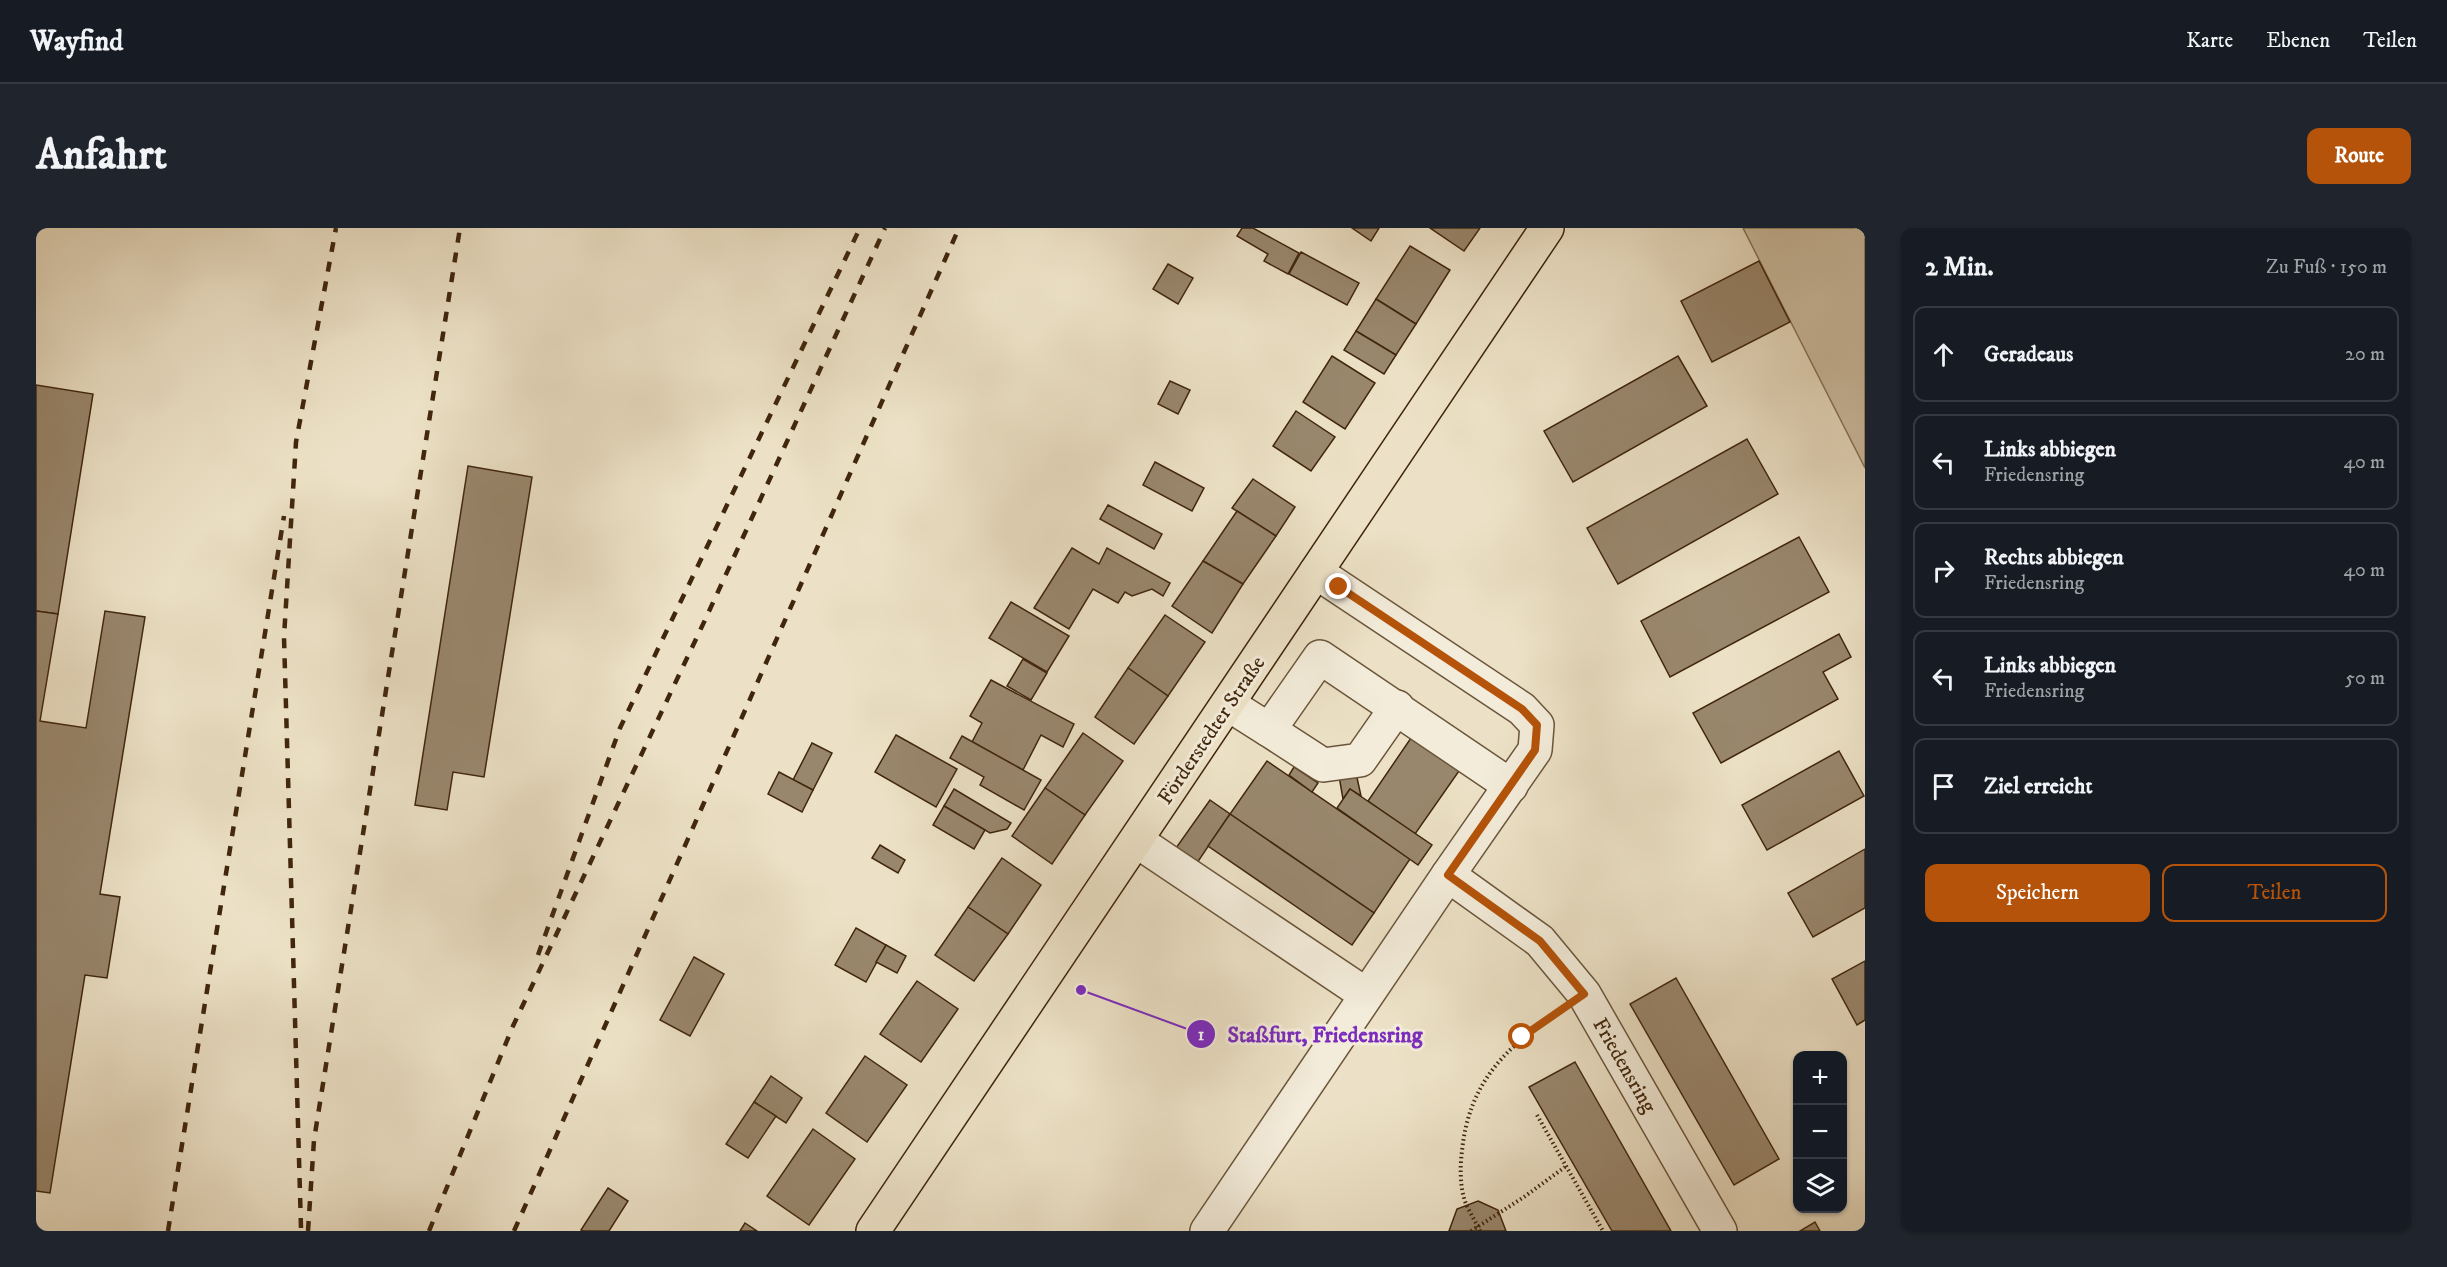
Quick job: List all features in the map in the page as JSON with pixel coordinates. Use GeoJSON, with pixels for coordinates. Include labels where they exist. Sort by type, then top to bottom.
{"type":"FeatureCollection","features":[{"type":"Feature","properties":{"kind":"main road","name":"Förderstedter Straße"},"geometry":{"type":"LineString","coordinates":[[873,1231],[1547,228]]}},
{"type":"Feature","properties":{"kind":"street"},"geometry":{"type":"LineString","coordinates":[[1207,1231],[1365,994],[1535,750],[1537,725],[1522,709],[1316,572]]}},
{"type":"Feature","properties":{"kind":"street"},"geometry":{"type":"LineString","coordinates":[[1269,730],[1320,657],[1511,786]]}},
{"type":"Feature","properties":{"kind":"street"},"geometry":{"type":"LineString","coordinates":[[1228,704],[1323,765],[1360,760],[1397,707]]}},
{"type":"Feature","properties":{"kind":"street"},"geometry":{"type":"LineString","coordinates":[[1137,841],[1365,994]]}},
{"type":"Feature","properties":{"kind":"street","name":"Friedensring"},"geometry":{"type":"LineString","coordinates":[[1448,875],[1540,941],[1584,994],[1720,1231]]}},
{"type":"Feature","properties":{"kind":"path"},"geometry":{"type":"LineString","coordinates":[[1479,1230],[1464,1198],[1460,1164],[1465,1125],[1475,1097],[1500,1060],[1522,1037],[1584,994]]}},
{"type":"Feature","properties":{"kind":"path"},"geometry":{"type":"LineString","coordinates":[[1537,1115],[1603,1231]]}},
{"type":"Feature","properties":{"kind":"path"},"geometry":{"type":"LineString","coordinates":[[1471,1231],[1479,1230],[1565,1167]]}},
{"type":"Feature","properties":{"kind":"shaded area"},"geometry":{"type":"Polygon","coordinates":[[[1743,228],[1865,228],[1865,468],[1743,228]]]}},
{"type":"Feature","properties":{"kind":"building"},"geometry":{"type":"Polygon","coordinates":[[[1242,228],[1253,228],[1299,253],[1288,274],[1264,261],[1268,254],[1237,236],[1242,228]]]}},
{"type":"Feature","properties":{"kind":"building"},"geometry":{"type":"Polygon","coordinates":[[[1352,228],[1379,228],[1371,241],[1352,228]]]}},
{"type":"Feature","properties":{"kind":"building"},"geometry":{"type":"Polygon","coordinates":[[[1430,228],[1480,228],[1464,251],[1430,228]]]}},
{"type":"Feature","properties":{"kind":"building"},"geometry":{"type":"Polygon","coordinates":[[[1410,246],[1450,270],[1416,324],[1376,299],[1410,246]]]}},
{"type":"Feature","properties":{"kind":"building"},"geometry":{"type":"Polygon","coordinates":[[[1301,252],[1359,283],[1347,305],[1289,274],[1301,252]]]}},
{"type":"Feature","properties":{"kind":"building"},"geometry":{"type":"Polygon","coordinates":[[[1759,261],[1790,322],[1712,362],[1681,301],[1759,261]]]}},
{"type":"Feature","properties":{"kind":"building"},"geometry":{"type":"Polygon","coordinates":[[[1168,264],[1193,278],[1178,304],[1153,289],[1168,264]]]}},
{"type":"Feature","properties":{"kind":"building"},"geometry":{"type":"Polygon","coordinates":[[[1376,299],[1416,324],[1396,355],[1356,331],[1376,299]]]}},
{"type":"Feature","properties":{"kind":"building"},"geometry":{"type":"Polygon","coordinates":[[[1356,331],[1396,355],[1384,374],[1344,350],[1356,331]]]}},
{"type":"Feature","properties":{"kind":"building"},"geometry":{"type":"Polygon","coordinates":[[[1332,356],[1375,383],[1345,429],[1303,402],[1332,356]]]}},
{"type":"Feature","properties":{"kind":"building"},"geometry":{"type":"Polygon","coordinates":[[[1678,356],[1707,406],[1573,482],[1544,431],[1678,356]]]}},
{"type":"Feature","properties":{"kind":"building"},"geometry":{"type":"Polygon","coordinates":[[[1170,381],[1190,390],[1178,414],[1158,404],[1170,381]]]}},
{"type":"Feature","properties":{"kind":"building"},"geometry":{"type":"Polygon","coordinates":[[[36,385],[93,394],[58,614],[36,611],[36,385]]]}},
{"type":"Feature","properties":{"kind":"building"},"geometry":{"type":"Polygon","coordinates":[[[1296,411],[1335,437],[1311,471],[1273,446],[1296,411]]]}},
{"type":"Feature","properties":{"kind":"building"},"geometry":{"type":"Polygon","coordinates":[[[1747,439],[1778,494],[1618,584],[1587,528],[1747,439]]]}},
{"type":"Feature","properties":{"kind":"building"},"geometry":{"type":"Polygon","coordinates":[[[1155,462],[1204,488],[1192,511],[1143,485],[1155,462]]]}},
{"type":"Feature","properties":{"kind":"building"},"geometry":{"type":"Polygon","coordinates":[[[468,466],[532,477],[484,777],[453,772],[447,810],[415,805],[468,466]]]}},
{"type":"Feature","properties":{"kind":"building"},"geometry":{"type":"Polygon","coordinates":[[[1253,479],[1295,507],[1276,536],[1232,508],[1253,479]]]}},
{"type":"Feature","properties":{"kind":"building"},"geometry":{"type":"Polygon","coordinates":[[[1108,505],[1162,534],[1154,549],[1100,519],[1108,505]]]}},
{"type":"Feature","properties":{"kind":"building"},"geometry":{"type":"Polygon","coordinates":[[[1237,511],[1276,536],[1243,584],[1203,561],[1237,511]]]}},
{"type":"Feature","properties":{"kind":"building"},"geometry":{"type":"Polygon","coordinates":[[[1799,537],[1829,592],[1670,677],[1641,621],[1799,537]]]}},
{"type":"Feature","properties":{"kind":"building"},"geometry":{"type":"Polygon","coordinates":[[[1072,548],[1099,564],[1107,548],[1170,583],[1163,596],[1152,589],[1132,596],[1125,592],[1118,603],[1093,589],[1069,629],[1034,608],[1072,548]]]}},
{"type":"Feature","properties":{"kind":"building"},"geometry":{"type":"Polygon","coordinates":[[[1203,561],[1243,584],[1212,633],[1172,606],[1203,561]]]}},
{"type":"Feature","properties":{"kind":"building"},"geometry":{"type":"Polygon","coordinates":[[[1011,602],[1069,636],[1047,672],[989,638],[1011,602]]]}},
{"type":"Feature","properties":{"kind":"building"},"geometry":{"type":"Polygon","coordinates":[[[36,611],[58,614],[40,721],[86,728],[105,611],[145,617],[100,894],[120,897],[107,978],[85,975],[50,1193],[36,1191],[36,611]]]}},
{"type":"Feature","properties":{"kind":"building"},"geometry":{"type":"Polygon","coordinates":[[[1165,615],[1205,642],[1168,696],[1128,668],[1165,615]]]}},
{"type":"Feature","properties":{"kind":"building"},"geometry":{"type":"Polygon","coordinates":[[[1839,634],[1851,657],[1823,672],[1838,699],[1721,763],[1693,713],[1839,634]]]}},
{"type":"Feature","properties":{"kind":"building"},"geometry":{"type":"Polygon","coordinates":[[[1023,659],[1047,673],[1031,700],[1007,686],[1023,659]]]}},
{"type":"Feature","properties":{"kind":"building"},"geometry":{"type":"Polygon","coordinates":[[[1128,668],[1168,696],[1134,744],[1095,717],[1128,668]]]}},
{"type":"Feature","properties":{"kind":"building"},"geometry":{"type":"Polygon","coordinates":[[[991,680],[1074,724],[1063,747],[1041,735],[1023,770],[972,742],[982,723],[970,716],[991,680]]]}},
{"type":"Feature","properties":{"kind":"building"},"geometry":{"type":"Polygon","coordinates":[[[1083,733],[1123,761],[1085,815],[1045,788],[1083,733]]]}},
{"type":"Feature","properties":{"kind":"building"},"geometry":{"type":"Polygon","coordinates":[[[896,735],[957,769],[936,807],[875,772],[896,735]]]}},
{"type":"Feature","properties":{"kind":"building"},"geometry":{"type":"Polygon","coordinates":[[[962,736],[1041,780],[1024,810],[980,785],[984,777],[950,758],[962,736]]]}},
{"type":"Feature","properties":{"kind":"building"},"geometry":{"type":"Polygon","coordinates":[[[1411,738],[1459,771],[1415,834],[1368,801],[1411,738]]]}},
{"type":"Feature","properties":{"kind":"building"},"geometry":{"type":"Polygon","coordinates":[[[812,743],[832,753],[813,790],[793,780],[812,743]]]}},
{"type":"Feature","properties":{"kind":"building"},"geometry":{"type":"Polygon","coordinates":[[[1839,751],[1864,796],[1767,850],[1742,805],[1839,751]]]}},
{"type":"Feature","properties":{"kind":"building"},"geometry":{"type":"Polygon","coordinates":[[[1267,761],[1410,859],[1374,913],[1230,814],[1267,761]]]}},
{"type":"Feature","properties":{"kind":"building"},"geometry":{"type":"Polygon","coordinates":[[[1294,767],[1318,783],[1312,792],[1289,775],[1294,767]]]}},
{"type":"Feature","properties":{"kind":"building"},"geometry":{"type":"Polygon","coordinates":[[[779,772],[813,790],[802,812],[768,794],[779,772]]]}},
{"type":"Feature","properties":{"kind":"building"},"geometry":{"type":"Polygon","coordinates":[[[1356,773],[1361,796],[1350,789],[1343,799],[1339,776],[1356,773]]]}},
{"type":"Feature","properties":{"kind":"building"},"geometry":{"type":"Polygon","coordinates":[[[1045,788],[1085,815],[1052,864],[1012,836],[1045,788]]]}},
{"type":"Feature","properties":{"kind":"building"},"geometry":{"type":"Polygon","coordinates":[[[954,789],[1011,823],[1007,829],[990,833],[944,806],[954,789]]]}},
{"type":"Feature","properties":{"kind":"building"},"geometry":{"type":"Polygon","coordinates":[[[1350,789],[1432,845],[1418,865],[1337,808],[1350,789]]]}},
{"type":"Feature","properties":{"kind":"building"},"geometry":{"type":"Polygon","coordinates":[[[1210,800],[1230,814],[1197,863],[1176,848],[1210,800]]]}},
{"type":"Feature","properties":{"kind":"building"},"geometry":{"type":"Polygon","coordinates":[[[944,806],[985,830],[974,849],[933,825],[944,806]]]}},
{"type":"Feature","properties":{"kind":"building"},"geometry":{"type":"Polygon","coordinates":[[[1230,814],[1374,913],[1352,945],[1208,846],[1230,814]]]}},
{"type":"Feature","properties":{"kind":"building"},"geometry":{"type":"Polygon","coordinates":[[[880,845],[905,860],[898,873],[872,858],[880,845]]]}},
{"type":"Feature","properties":{"kind":"building"},"geometry":{"type":"Polygon","coordinates":[[[1865,849],[1865,908],[1813,937],[1788,893],[1865,849]]]}},
{"type":"Feature","properties":{"kind":"building"},"geometry":{"type":"Polygon","coordinates":[[[1002,858],[1041,885],[1008,934],[968,907],[1002,858]]]}},
{"type":"Feature","properties":{"kind":"building"},"geometry":{"type":"Polygon","coordinates":[[[968,907],[1008,934],[974,981],[935,955],[968,907]]]}},
{"type":"Feature","properties":{"kind":"building"},"geometry":{"type":"Polygon","coordinates":[[[856,928],[886,945],[866,982],[835,965],[856,928]]]}},
{"type":"Feature","properties":{"kind":"building"},"geometry":{"type":"Polygon","coordinates":[[[886,945],[906,956],[897,973],[876,962],[886,945]]]}},
{"type":"Feature","properties":{"kind":"building"},"geometry":{"type":"Polygon","coordinates":[[[694,957],[724,974],[690,1036],[660,1020],[694,957]]]}},
{"type":"Feature","properties":{"kind":"building"},"geometry":{"type":"Polygon","coordinates":[[[1865,961],[1865,1020],[1857,1025],[1832,979],[1865,961]]]}},
{"type":"Feature","properties":{"kind":"building"},"geometry":{"type":"Polygon","coordinates":[[[1676,978],[1779,1159],[1734,1185],[1630,1004],[1676,978]]]}},
{"type":"Feature","properties":{"kind":"building"},"geometry":{"type":"Polygon","coordinates":[[[917,981],[958,1009],[921,1062],[880,1034],[917,981]]]}},
{"type":"Feature","properties":{"kind":"building"},"geometry":{"type":"Polygon","coordinates":[[[865,1056],[907,1085],[867,1142],[826,1113],[865,1056]]]}},
{"type":"Feature","properties":{"kind":"building"},"geometry":{"type":"Polygon","coordinates":[[[1575,1062],[1671,1231],[1612,1231],[1529,1087],[1575,1062]]]}},
{"type":"Feature","properties":{"kind":"building"},"geometry":{"type":"Polygon","coordinates":[[[771,1076],[802,1098],[786,1123],[754,1102],[771,1076]]]}},
{"type":"Feature","properties":{"kind":"building"},"geometry":{"type":"Polygon","coordinates":[[[754,1102],[776,1116],[748,1158],[726,1144],[754,1102]]]}},
{"type":"Feature","properties":{"kind":"building"},"geometry":{"type":"Polygon","coordinates":[[[813,1129],[855,1159],[809,1225],[767,1196],[813,1129]]]}},
{"type":"Feature","properties":{"kind":"building"},"geometry":{"type":"Polygon","coordinates":[[[608,1188],[628,1201],[609,1231],[581,1230],[608,1188]]]}},
{"type":"Feature","properties":{"kind":"building"},"geometry":{"type":"Polygon","coordinates":[[[1478,1201],[1498,1210],[1506,1231],[1449,1231],[1457,1209],[1478,1201]]]}},
{"type":"Feature","properties":{"kind":"building"},"geometry":{"type":"Polygon","coordinates":[[[1815,1222],[1820,1231],[1800,1231],[1815,1222]]]}},
{"type":"Feature","properties":{"kind":"building"},"geometry":{"type":"Polygon","coordinates":[[[745,1223],[757,1231],[740,1231],[745,1223]]]}},
{"type":"Feature","properties":{"kind":"railway"},"geometry":{"type":"LineString","coordinates":[[301,1228],[284,637],[296,442],[336,228]]}},
{"type":"Feature","properties":{"kind":"railway"},"geometry":{"type":"LineString","coordinates":[[308,1231],[314,1140],[460,228]]}},
{"type":"Feature","properties":{"kind":"railway"},"geometry":{"type":"LineString","coordinates":[[538,955],[620,728],[860,228]]}},
{"type":"Feature","properties":{"kind":"railway"},"geometry":{"type":"LineString","coordinates":[[429,1231],[513,1026],[705,620],[885,228]]}},
{"type":"Feature","properties":{"kind":"railway"},"geometry":{"type":"LineString","coordinates":[[514,1231],[959,228]]}},
{"type":"Feature","properties":{"kind":"railway"},"geometry":{"type":"LineString","coordinates":[[168,1231],[284,516]]}},
{"type":"Feature","properties":{"kind":"place","name":"Staßfurt, Friedensring"},"geometry":{"type":"Point","coordinates":[1081,990]}},
{"type":"Feature","properties":{"kind":"route"},"geometry":{"type":"LineString","coordinates":[[1339,587],[1522,709],[1537,725],[1535,750],[1448,875],[1540,941],[1584,994],[1522,1037]]}}]}
